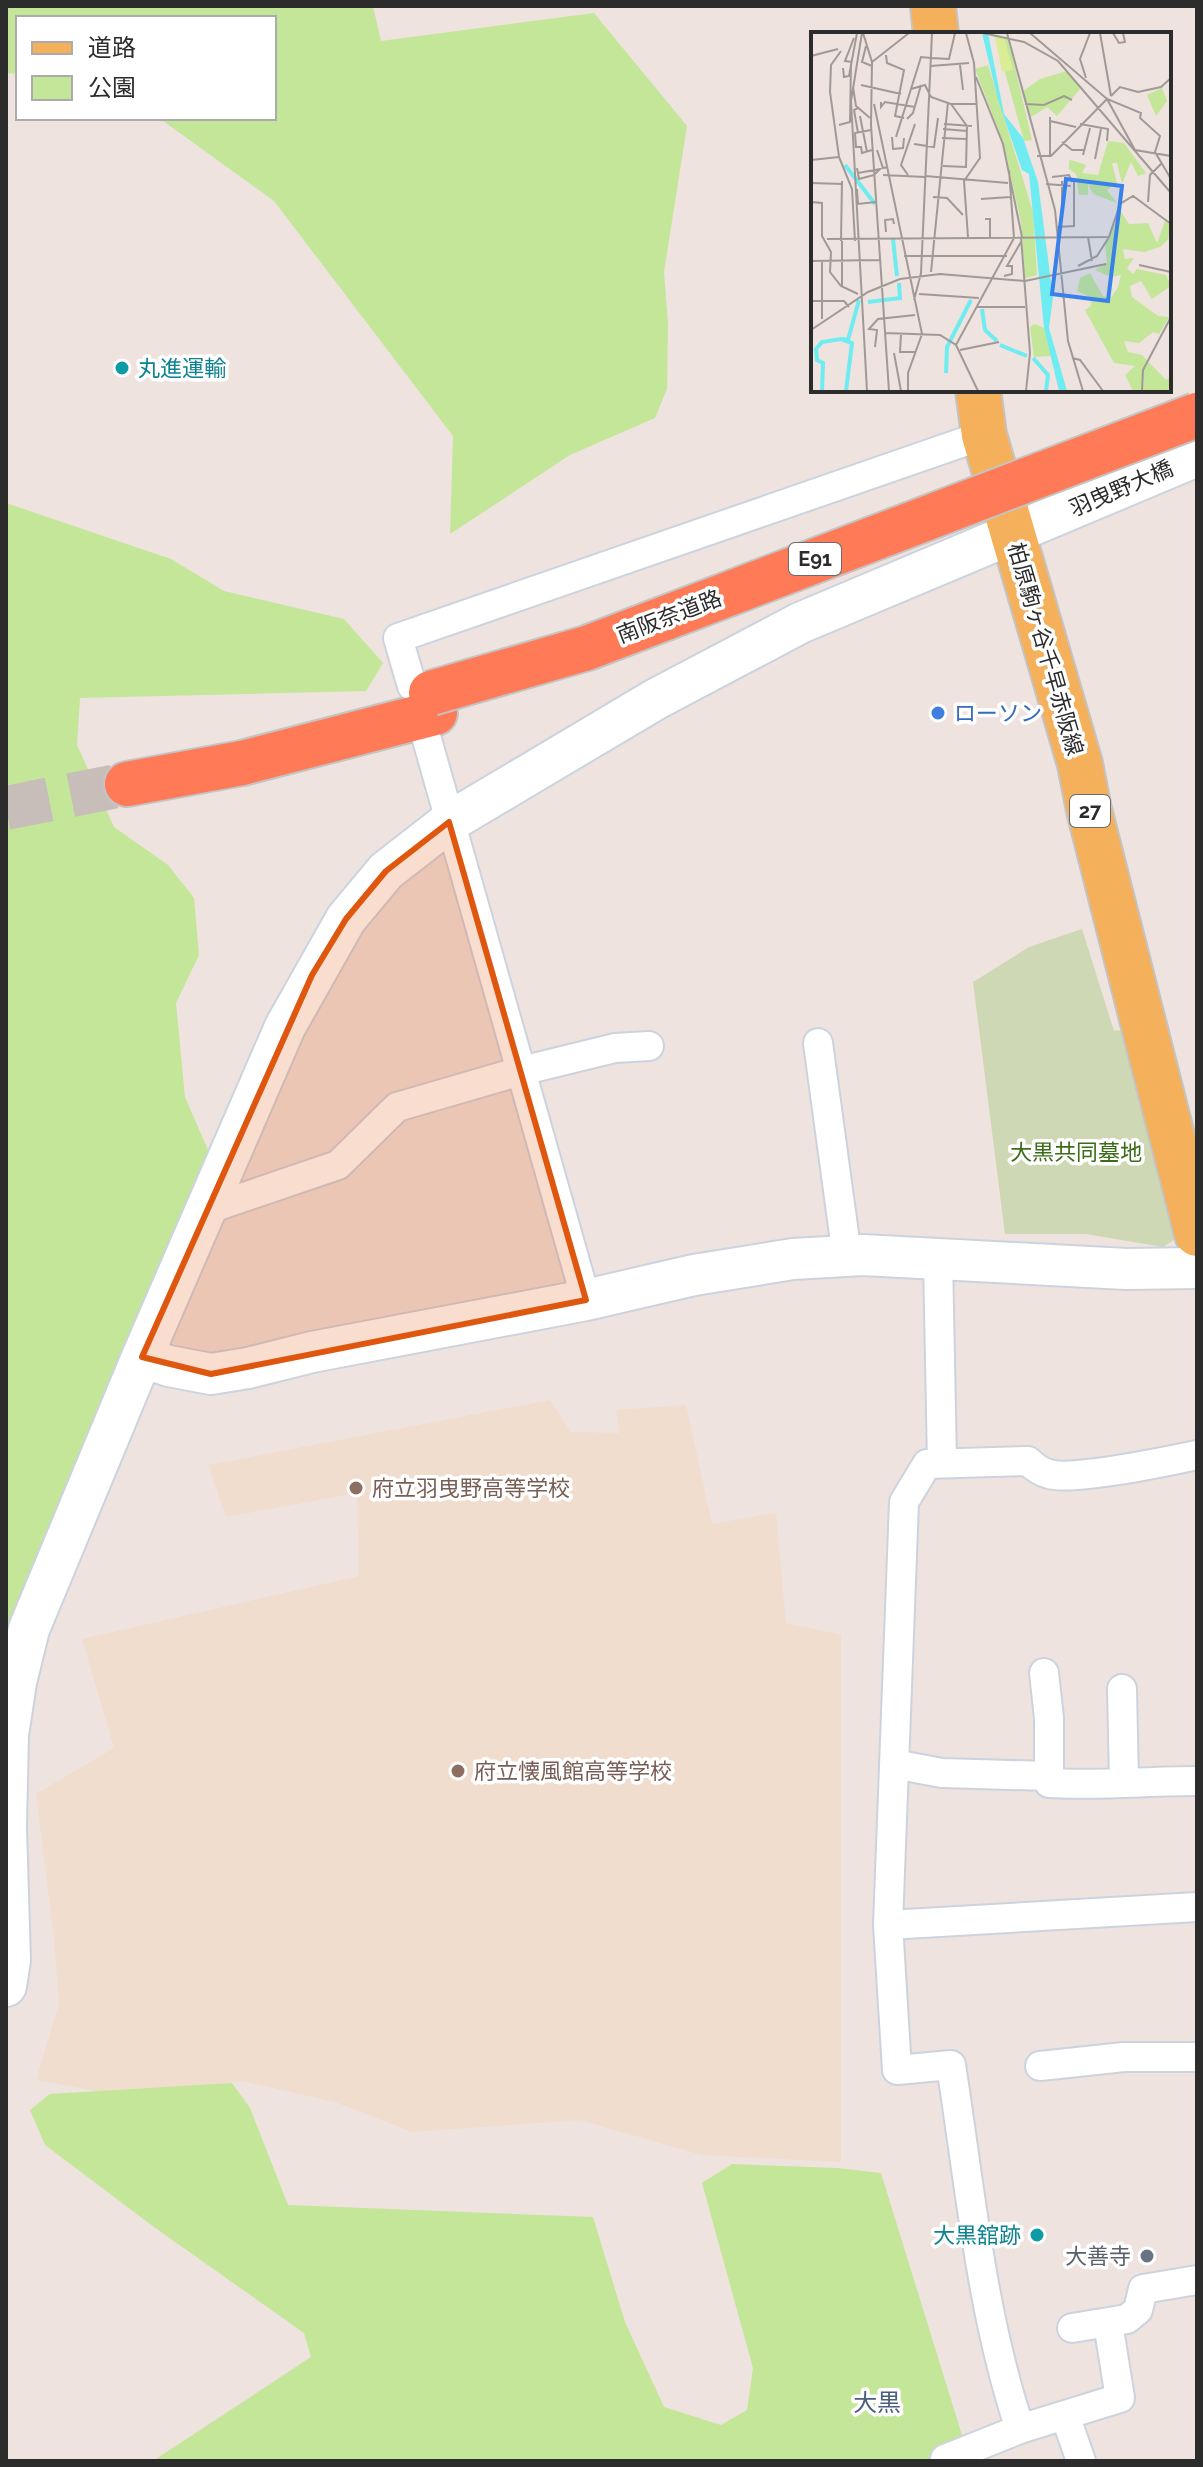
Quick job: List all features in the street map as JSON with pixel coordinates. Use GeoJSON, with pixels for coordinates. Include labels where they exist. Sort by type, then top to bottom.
{"type":"FeatureCollection","features":[{"type":"Feature","properties":{"kind":"highway","name":"南阪奈道路"},"geometry":{"type":"LineString","coordinates":[[126,774],[242,763],[425,705],[587,648],[1197,415]]}},
{"type":"Feature","properties":{"kind":"highway","name":"南阪奈道路"},"geometry":{"type":"LineString","coordinates":[[425,705],[599,668],[814,580],[1197,435]]}},
{"type":"Feature","properties":{"kind":"main road"},"geometry":{"type":"LineString","coordinates":[[933,6],[936,32]]}},
{"type":"Feature","properties":{"kind":"main road","name":"柏原駒ヶ谷千早赤阪線"},"geometry":{"type":"LineString","coordinates":[[978,392],[984,435],[1028,526],[1089,810],[1197,1234]]}},
{"type":"Feature","properties":{"kind":"street"},"geometry":{"type":"LineString","coordinates":[[586,1300],[449,822],[425,705],[398,638],[984,435]]}},
{"type":"Feature","properties":{"kind":"street","name":"羽曳野大橋"},"geometry":{"type":"LineString","coordinates":[[6,1986],[10,1960],[6,1828],[8,1735],[16,1682],[29,1629],[142,1357],[285,1027],[346,919],[386,871],[449,822],[656,699],[800,623],[1197,456]]}},
{"type":"Feature","properties":{"kind":"street"},"geometry":{"type":"LineString","coordinates":[[818,1043],[847,1256]]}},
{"type":"Feature","properties":{"kind":"street"},"geometry":{"type":"LineString","coordinates":[[206,1210],[338,1165],[397,1107],[615,1048],[649,1046]]}},
{"type":"Feature","properties":{"kind":"street"},"geometry":{"type":"LineString","coordinates":[[938,1257],[942,1463]]}},
{"type":"Feature","properties":{"kind":"street"},"geometry":{"type":"LineString","coordinates":[[142,1357],[211,1374],[793,1259],[938,1257],[1126,1269],[1197,1268]]}},
{"type":"Feature","properties":{"kind":"street"},"geometry":{"type":"LineString","coordinates":[[1020,2429],[1001,2373],[987,2301],[951,2065],[897,2070],[888,1925],[904,1502],[927,1464],[1028,1461],[1051,1475],[1197,1456]]}},
{"type":"Feature","properties":{"kind":"street"},"geometry":{"type":"LineString","coordinates":[[1044,1673],[1049,1718],[1049,1783],[1082,1785],[1124,1781],[1197,1781]]}},
{"type":"Feature","properties":{"kind":"street"},"geometry":{"type":"LineString","coordinates":[[1122,1689],[1124,1781]]}},
{"type":"Feature","properties":{"kind":"street"},"geometry":{"type":"LineString","coordinates":[[894,1764],[942,1773],[1049,1776]]}},
{"type":"Feature","properties":{"kind":"street"},"geometry":{"type":"LineString","coordinates":[[888,1925],[1197,1907]]}},
{"type":"Feature","properties":{"kind":"street"},"geometry":{"type":"LineString","coordinates":[[1040,2066],[1124,2057],[1197,2057]]}},
{"type":"Feature","properties":{"kind":"street"},"geometry":{"type":"LineString","coordinates":[[1072,2328],[1127,2319],[1138,2310],[1143,2289],[1197,2280]]}},
{"type":"Feature","properties":{"kind":"street"},"geometry":{"type":"LineString","coordinates":[[945,2459],[1020,2429],[1120,2398],[1108,2323]]}},
{"type":"Feature","properties":{"kind":"street"},"geometry":{"type":"LineString","coordinates":[[1065,2415],[1081,2461]]}},
{"type":"Feature","properties":{"kind":"highlighted area"},"geometry":{"type":"Polygon","coordinates":[[[449,822],[586,1300],[211,1374],[142,1357],[312,975],[346,919],[386,871],[449,822]]]}},
{"type":"Feature","properties":{"kind":"shaded area","name":"府立懐風館高等学校"},"geometry":{"type":"Polygon","coordinates":[[[550,1400],[571,1432],[620,1433],[616,1410],[686,1405],[712,1524],[776,1513],[786,1623],[841,1635],[841,2162],[702,2155],[580,2120],[412,2132],[335,2102],[242,2081],[124,2096],[36,2080],[59,2004],[36,1794],[114,1748],[82,1639],[359,1576],[357,1493],[226,1517],[208,1465],[550,1400]]]}},
{"type":"Feature","properties":{"kind":"green space"},"geometry":{"type":"Polygon","coordinates":[[[6,6],[373,6],[381,41],[594,13],[687,126],[664,272],[668,324],[667,389],[655,418],[570,455],[450,534],[453,436],[274,201],[162,120],[276,120],[276,16],[16,16],[16,74],[6,73],[6,6]]]}},
{"type":"Feature","properties":{"kind":"green space"},"geometry":{"type":"Polygon","coordinates":[[[6,503],[171,559],[224,591],[344,619],[383,663],[366,691],[80,698],[77,745],[114,827],[168,865],[194,898],[199,955],[176,1003],[185,1097],[208,1150],[6,1635],[6,503]]]}},
{"type":"Feature","properties":{"kind":"green space","name":"大黒共同墓地"},"geometry":{"type":"Polygon","coordinates":[[[1082,929],[1114,1031],[1132,1029],[1177,1238],[1163,1247],[1086,1234],[1005,1234],[973,982],[1029,947],[1082,929]]]}},
{"type":"Feature","properties":{"kind":"green space"},"geometry":{"type":"Polygon","coordinates":[[[232,2083],[250,2108],[288,2205],[593,2217],[625,2322],[664,2407],[721,2425],[747,2410],[753,2368],[702,2183],[732,2164],[881,2173],[970,2461],[153,2461],[311,2357],[304,2333],[45,2145],[30,2110],[50,2094],[232,2083]]]}},
{"type":"Feature","properties":{"kind":"tunnel"},"geometry":{"type":"LineString","coordinates":[[6,808],[127,784]]}},
{"type":"Feature","properties":{"kind":"place","name":"丸進運輸"},"geometry":{"type":"Point","coordinates":[122,368]}},
{"type":"Feature","properties":{"kind":"place","name":"ローソン"},"geometry":{"type":"Point","coordinates":[938,713]}},
{"type":"Feature","properties":{"kind":"place","name":"府立羽曳野高等学校"},"geometry":{"type":"Point","coordinates":[356,1488]}},
{"type":"Feature","properties":{"kind":"place","name":"府立懐風館高等学校"},"geometry":{"type":"Point","coordinates":[458,1771]}},
{"type":"Feature","properties":{"kind":"place","name":"大黒舘跡"},"geometry":{"type":"Point","coordinates":[1037,2235]}},
{"type":"Feature","properties":{"kind":"place","name":"大善寺"},"geometry":{"type":"Point","coordinates":[1147,2256]}},
{"type":"Feature","properties":{"kind":"district","name":"大黒"},"geometry":{"type":"Point","coordinates":[877,2402]}}]}
